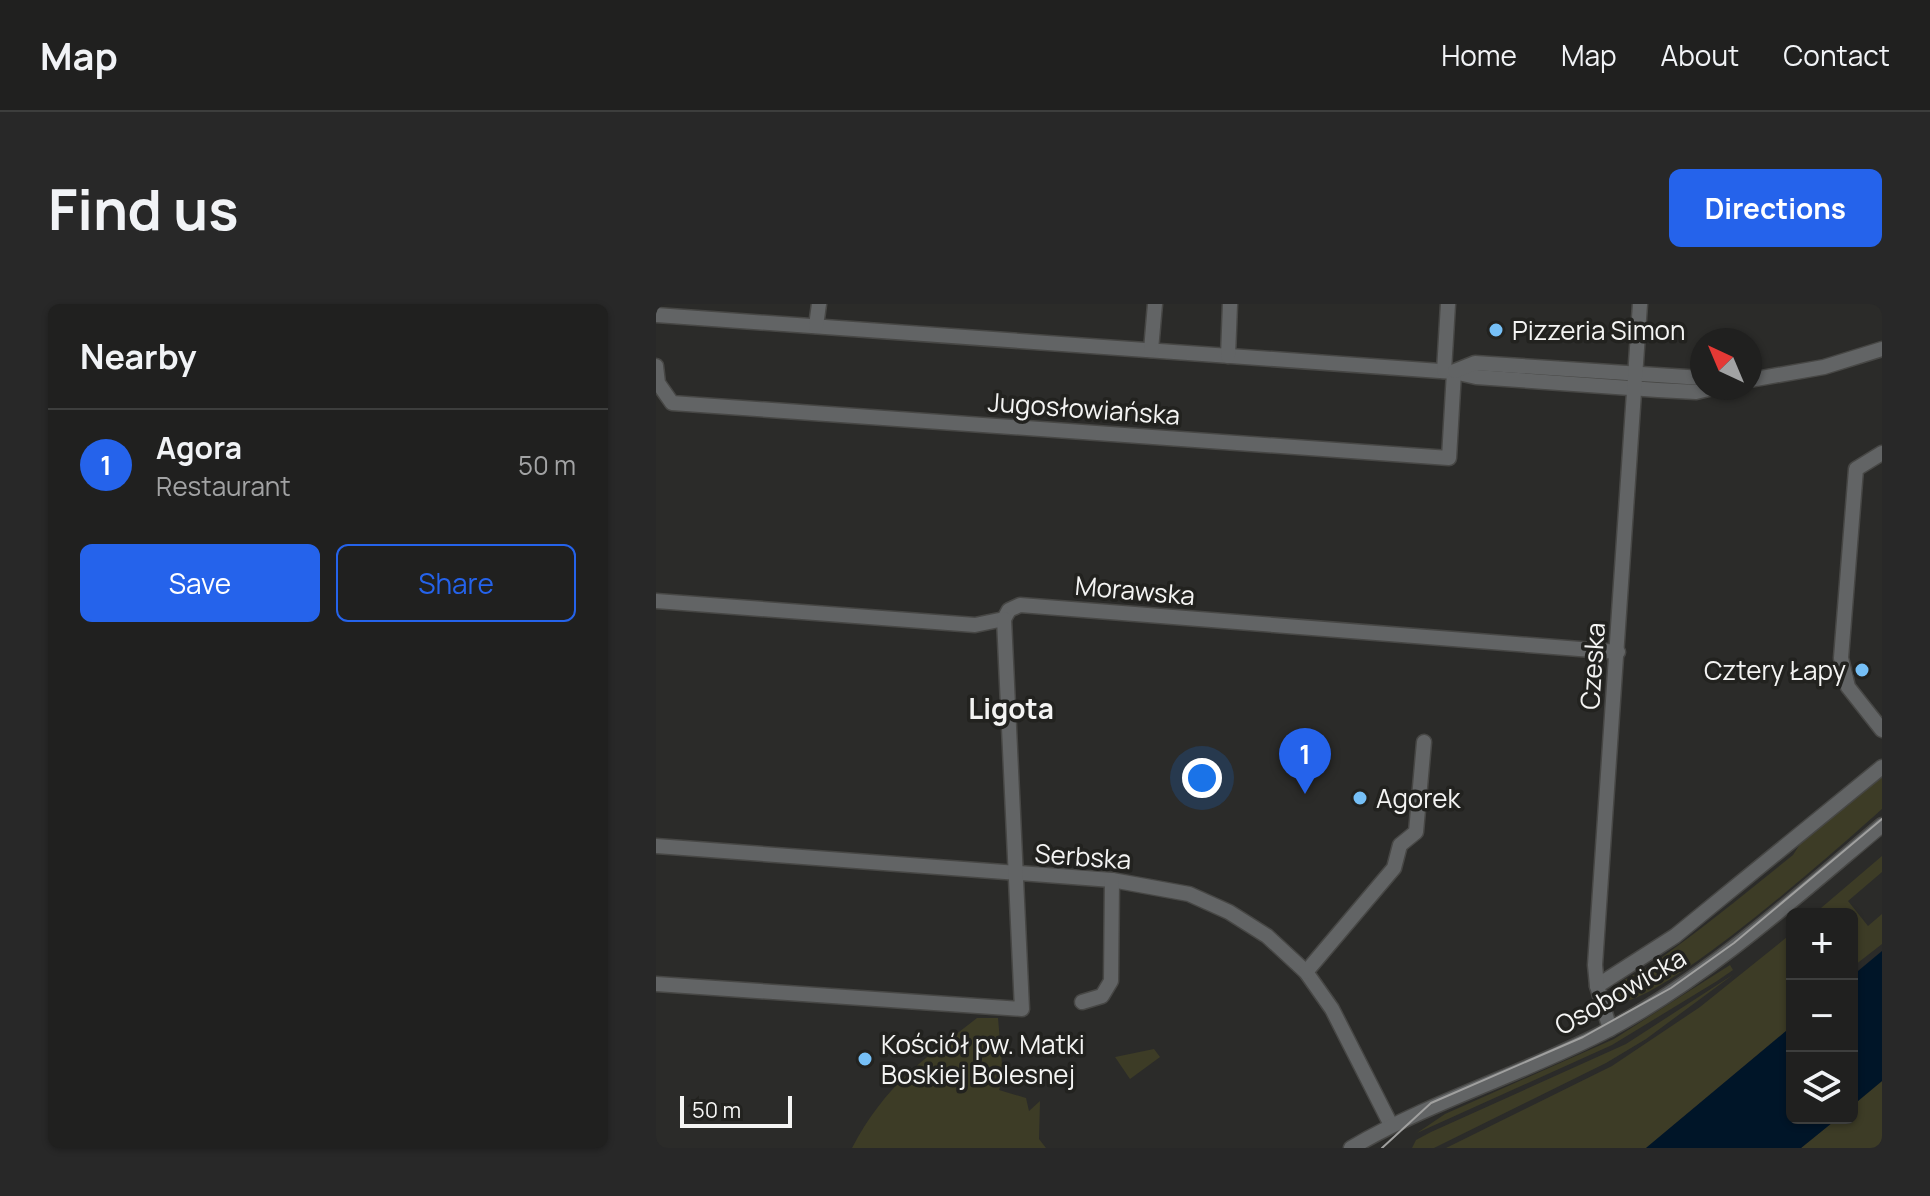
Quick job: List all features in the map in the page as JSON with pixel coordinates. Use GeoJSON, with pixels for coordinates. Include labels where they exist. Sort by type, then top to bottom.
{"type":"FeatureCollection","features":[{"type":"Feature","properties":{"kind":"street"},"geometry":{"type":"LineString","coordinates":[[816,326],[819,304]]}},
{"type":"Feature","properties":{"kind":"street"},"geometry":{"type":"LineString","coordinates":[[1151,350],[1155,304]]}},
{"type":"Feature","properties":{"kind":"street"},"geometry":{"type":"LineString","coordinates":[[1228,356],[1230,304]]}},
{"type":"Feature","properties":{"kind":"street"},"geometry":{"type":"LineString","coordinates":[[1448,304],[1449,371]]}},
{"type":"Feature","properties":{"kind":"street","name":"Czeska"},"geometry":{"type":"LineString","coordinates":[[1610,1029],[1597,986],[1595,966],[1640,304]]}},
{"type":"Feature","properties":{"kind":"street"},"geometry":{"type":"LineString","coordinates":[[656,315],[1449,371],[1475,363],[1548,376],[1636,382],[1690,391]]}},
{"type":"Feature","properties":{"kind":"street"},"geometry":{"type":"LineString","coordinates":[[1762,378],[1824,367],[1882,349]]}},
{"type":"Feature","properties":{"kind":"street","name":"Jugosłowiańska"},"geometry":{"type":"LineString","coordinates":[[656,366],[658,383],[672,403],[1449,458],[1449,371]]}},
{"type":"Feature","properties":{"kind":"street"},"geometry":{"type":"LineString","coordinates":[[1636,382],[1690,379]]}},
{"type":"Feature","properties":{"kind":"street"},"geometry":{"type":"LineString","coordinates":[[1882,453],[1856,469],[1841,658],[1848,687],[1882,730]]}},
{"type":"Feature","properties":{"kind":"street","name":"Morawska"},"geometry":{"type":"LineString","coordinates":[[656,601],[975,625],[1004,619],[1009,610],[1020,605],[1618,652]]}},
{"type":"Feature","properties":{"kind":"street"},"geometry":{"type":"LineString","coordinates":[[656,984],[1022,1009],[1004,619]]}},
{"type":"Feature","properties":{"kind":"street"},"geometry":{"type":"LineString","coordinates":[[1306,972],[1394,868],[1400,845],[1416,832],[1424,742]]}},
{"type":"Feature","properties":{"kind":"street"},"geometry":{"type":"LineString","coordinates":[[1597,986],[1675,936],[1882,767]]}},
{"type":"Feature","properties":{"kind":"street","name":"Osobowicka"},"geometry":{"type":"LineString","coordinates":[[1351,1148],[1391,1125],[1610,1029],[1704,970],[1882,825]]}},
{"type":"Feature","properties":{"kind":"street","name":"Serbska"},"geometry":{"type":"LineString","coordinates":[[656,846],[1112,880],[1171,888],[1229,912],[1267,936],[1306,972],[1332,1009],[1391,1125]]}},
{"type":"Feature","properties":{"kind":"street"},"geometry":{"type":"LineString","coordinates":[[1082,1002],[1102,996],[1111,981],[1112,880]]}},
{"type":"Feature","properties":{"kind":"shaded area"},"geometry":{"type":"Polygon","coordinates":[[[1882,775],[1882,809],[1790,889],[1703,957],[1664,983],[1631,1000],[1610,1002],[1609,993],[1614,988],[1690,937],[1793,855],[1800,844],[1882,775]]]}},
{"type":"Feature","properties":{"kind":"shaded area"},"geometry":{"type":"Polygon","coordinates":[[[1882,856],[1882,872],[1848,901],[1854,908],[1821,908],[1882,856]]]}},
{"type":"Feature","properties":{"kind":"shaded area"},"geometry":{"type":"Polygon","coordinates":[[[1858,914],[1868,926],[1882,914],[1882,944],[1858,963],[1858,914]]]}},
{"type":"Feature","properties":{"kind":"shaded area"},"geometry":{"type":"Polygon","coordinates":[[[1786,938],[1786,1031],[1646,1148],[1446,1148],[1612,1066],[1700,1007],[1786,938]]]}},
{"type":"Feature","properties":{"kind":"shaded area"},"geometry":{"type":"Polygon","coordinates":[[[1730,965],[1733,970],[1717,981],[1612,1045],[1417,1133],[1445,1114],[1614,1039],[1730,965]]]}},
{"type":"Feature","properties":{"kind":"shaded area"},"geometry":{"type":"Polygon","coordinates":[[[1734,974],[1646,1039],[1606,1063],[1434,1148],[1412,1148],[1416,1140],[1431,1132],[1626,1044],[1734,974]]]}},
{"type":"Feature","properties":{"kind":"shaded area"},"geometry":{"type":"Polygon","coordinates":[[[977,1018],[998,1018],[1003,1076],[999,1090],[1026,1098],[1029,1111],[1040,1101],[1039,1139],[1046,1148],[852,1148],[892,1090],[977,1018]]]}},
{"type":"Feature","properties":{"kind":"shaded area"},"geometry":{"type":"Polygon","coordinates":[[[1154,1049],[1160,1057],[1130,1079],[1115,1057],[1154,1049]]]}},
{"type":"Feature","properties":{"kind":"shaded area"},"geometry":{"type":"Polygon","coordinates":[[[1882,1081],[1882,1148],[1801,1148],[1831,1124],[1858,1124],[1858,1101],[1882,1081]]]}},
{"type":"Feature","properties":{"kind":"water"},"geometry":{"type":"Polygon","coordinates":[[[1882,951],[1882,1081],[1858,1101],[1858,980],[1858,971],[1882,951]]]}},
{"type":"Feature","properties":{"kind":"water"},"geometry":{"type":"Polygon","coordinates":[[[1786,1031],[1786,1124],[1831,1124],[1801,1148],[1646,1148],[1786,1031]]]}},
{"type":"Feature","properties":{"kind":"tram line"},"geometry":{"type":"LineString","coordinates":[[1382,1148],[1431,1103],[1583,1037],[1671,988],[1734,943],[1882,819]]}},
{"type":"Feature","properties":{"kind":"place","name":"Pizzeria Simon"},"geometry":{"type":"Point","coordinates":[1496,330]}},
{"type":"Feature","properties":{"kind":"place","name":"Cztery Łapy"},"geometry":{"type":"Point","coordinates":[1862,670]}},
{"type":"Feature","properties":{"kind":"place","name":"Agora"},"geometry":{"type":"Point","coordinates":[1305,794]}},
{"type":"Feature","properties":{"kind":"place","name":"Agorek"},"geometry":{"type":"Point","coordinates":[1360,798]}},
{"type":"Feature","properties":{"kind":"place","name":"Kościół pw. Matki Boskiej Bolesnej"},"geometry":{"type":"Point","coordinates":[865,1059]}},
{"type":"Feature","properties":{"kind":"district","name":"Ligota"},"geometry":{"type":"Point","coordinates":[1011,708]}}]}
